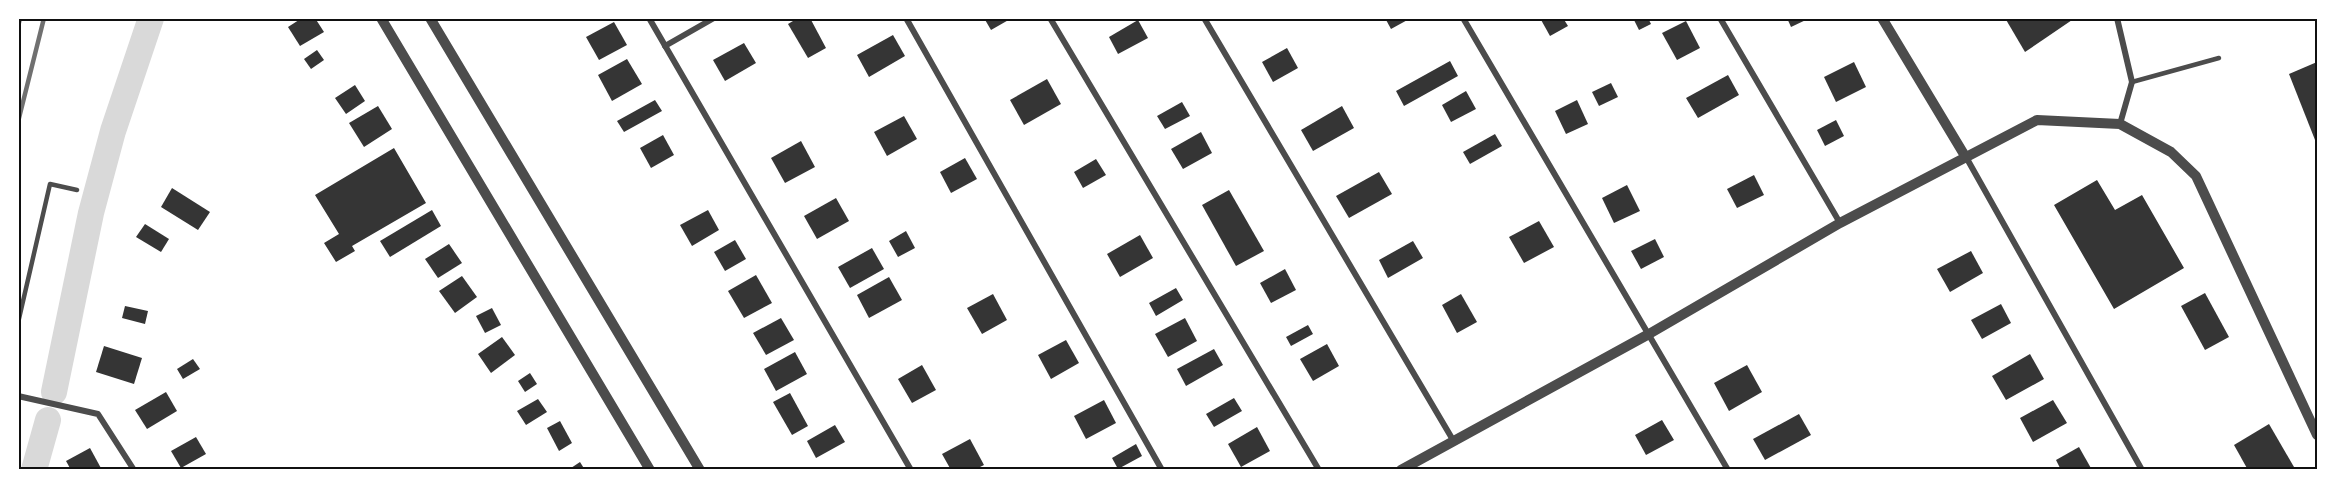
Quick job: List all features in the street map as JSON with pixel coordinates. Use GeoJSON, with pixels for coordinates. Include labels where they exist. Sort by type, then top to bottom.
{"type":"FeatureCollection","features":[{"type":"Feature","properties":{"kind":"street"},"geometry":{"type":"LineString","coordinates":[[381,18],[650,470]]}},
{"type":"Feature","properties":{"kind":"street"},"geometry":{"type":"LineString","coordinates":[[430,18],[700,470]]}},
{"type":"Feature","properties":{"kind":"street"},"geometry":{"type":"LineString","coordinates":[[649,18],[911,470]]}},
{"type":"Feature","properties":{"kind":"street"},"geometry":{"type":"LineString","coordinates":[[665,46],[714,18]]}},
{"type":"Feature","properties":{"kind":"street"},"geometry":{"type":"LineString","coordinates":[[906,18],[1162,470]]}},
{"type":"Feature","properties":{"kind":"street"},"geometry":{"type":"LineString","coordinates":[[1050,18],[1319,470]]}},
{"type":"Feature","properties":{"kind":"street"},"geometry":{"type":"LineString","coordinates":[[1204,18],[1453,440]]}},
{"type":"Feature","properties":{"kind":"street"},"geometry":{"type":"LineString","coordinates":[[1463,18],[1728,470]]}},
{"type":"Feature","properties":{"kind":"street"},"geometry":{"type":"LineString","coordinates":[[1720,18],[1840,223]]}},
{"type":"Feature","properties":{"kind":"street"},"geometry":{"type":"LineString","coordinates":[[1882,18],[1965,156],[2142,470]]}},
{"type":"Feature","properties":{"kind":"street"},"geometry":{"type":"LineString","coordinates":[[2117,18],[2132,82],[2120,124]]}},
{"type":"Feature","properties":{"kind":"street"},"geometry":{"type":"LineString","coordinates":[[1401,470],[1649,334],[1840,223],[2037,120],[2120,124],[2171,152],[2196,176],[2317,435]]}},
{"type":"Feature","properties":{"kind":"street"},"geometry":{"type":"LineString","coordinates":[[18,396],[98,414],[134,470]]}},
{"type":"Feature","properties":{"kind":"lane"},"geometry":{"type":"LineString","coordinates":[[2132,82],[2219,58]]}},
{"type":"Feature","properties":{"kind":"lane"},"geometry":{"type":"LineString","coordinates":[[18,323],[50,184],[77,190]]}},
{"type":"Feature","properties":{"kind":"building"},"geometry":{"type":"Polygon","coordinates":[[[302,18],[315,18],[324,32],[300,46],[288,27],[302,18]]]}},
{"type":"Feature","properties":{"kind":"building"},"geometry":{"type":"Polygon","coordinates":[[[798,18],[810,18],[826,48],[808,58],[788,24],[798,18]]]}},
{"type":"Feature","properties":{"kind":"building"},"geometry":{"type":"Polygon","coordinates":[[[984,18],[1012,18],[991,30],[984,18]]]}},
{"type":"Feature","properties":{"kind":"building"},"geometry":{"type":"Polygon","coordinates":[[[1385,18],[1411,18],[1391,29],[1385,18]]]}},
{"type":"Feature","properties":{"kind":"building"},"geometry":{"type":"Polygon","coordinates":[[[1540,18],[1563,18],[1568,26],[1550,36],[1540,18]]]}},
{"type":"Feature","properties":{"kind":"building"},"geometry":{"type":"Polygon","coordinates":[[[1633,18],[1648,18],[1651,24],[1639,30],[1633,18]]]}},
{"type":"Feature","properties":{"kind":"building"},"geometry":{"type":"Polygon","coordinates":[[[1787,18],[1810,18],[1791,27],[1787,18]]]}},
{"type":"Feature","properties":{"kind":"building"},"geometry":{"type":"Polygon","coordinates":[[[2005,18],[2075,18],[2025,52],[2005,18]]]}},
{"type":"Feature","properties":{"kind":"building"},"geometry":{"type":"Polygon","coordinates":[[[1138,20],[1148,38],[1118,54],[1109,37],[1138,20]]]}},
{"type":"Feature","properties":{"kind":"building"},"geometry":{"type":"Polygon","coordinates":[[[1686,21],[1700,48],[1677,60],[1662,33],[1686,21]]]}},
{"type":"Feature","properties":{"kind":"building"},"geometry":{"type":"Polygon","coordinates":[[[614,22],[627,45],[599,60],[586,37],[614,22]]]}},
{"type":"Feature","properties":{"kind":"building"},"geometry":{"type":"Polygon","coordinates":[[[893,35],[905,56],[869,77],[857,55],[893,35]]]}},
{"type":"Feature","properties":{"kind":"building"},"geometry":{"type":"Polygon","coordinates":[[[744,43],[756,63],[725,81],[713,60],[744,43]]]}},
{"type":"Feature","properties":{"kind":"building"},"geometry":{"type":"Polygon","coordinates":[[[1287,48],[1298,68],[1273,82],[1262,62],[1287,48]]]}},
{"type":"Feature","properties":{"kind":"building"},"geometry":{"type":"Polygon","coordinates":[[[317,50],[324,60],[311,69],[304,59],[317,50]]]}},
{"type":"Feature","properties":{"kind":"building"},"geometry":{"type":"Polygon","coordinates":[[[627,59],[642,84],[612,101],[598,75],[627,59]]]}},
{"type":"Feature","properties":{"kind":"building"},"geometry":{"type":"Polygon","coordinates":[[[1450,61],[1458,76],[1404,106],[1396,91],[1450,61]]]}},
{"type":"Feature","properties":{"kind":"building"},"geometry":{"type":"Polygon","coordinates":[[[1854,62],[1866,87],[1836,102],[1824,77],[1854,62]]]}},
{"type":"Feature","properties":{"kind":"building"},"geometry":{"type":"Polygon","coordinates":[[[2317,62],[2317,145],[2289,74],[2317,62]]]}},
{"type":"Feature","properties":{"kind":"building"},"geometry":{"type":"Polygon","coordinates":[[[1728,75],[1739,95],[1698,118],[1686,98],[1728,75]]]}},
{"type":"Feature","properties":{"kind":"building"},"geometry":{"type":"Polygon","coordinates":[[[1047,79],[1061,104],[1024,125],[1010,100],[1047,79]]]}},
{"type":"Feature","properties":{"kind":"building"},"geometry":{"type":"Polygon","coordinates":[[[1611,83],[1618,97],[1599,106],[1592,92],[1611,83]]]}},
{"type":"Feature","properties":{"kind":"building"},"geometry":{"type":"Polygon","coordinates":[[[355,85],[365,101],[346,114],[335,98],[355,85]]]}},
{"type":"Feature","properties":{"kind":"building"},"geometry":{"type":"Polygon","coordinates":[[[1466,91],[1476,109],[1451,122],[1442,105],[1466,91]]]}},
{"type":"Feature","properties":{"kind":"building"},"geometry":{"type":"Polygon","coordinates":[[[655,100],[662,111],[624,132],[617,121],[655,100]]]}},
{"type":"Feature","properties":{"kind":"building"},"geometry":{"type":"Polygon","coordinates":[[[1577,100],[1588,124],[1566,134],[1555,111],[1577,100]]]}},
{"type":"Feature","properties":{"kind":"building"},"geometry":{"type":"Polygon","coordinates":[[[1182,102],[1190,116],[1165,129],[1157,116],[1182,102]]]}},
{"type":"Feature","properties":{"kind":"building"},"geometry":{"type":"Polygon","coordinates":[[[378,106],[392,129],[364,147],[349,123],[378,106]]]}},
{"type":"Feature","properties":{"kind":"building"},"geometry":{"type":"Polygon","coordinates":[[[1342,106],[1354,128],[1313,151],[1301,130],[1342,106]]]}},
{"type":"Feature","properties":{"kind":"building"},"geometry":{"type":"Polygon","coordinates":[[[904,116],[917,139],[887,156],[874,132],[904,116]]]}},
{"type":"Feature","properties":{"kind":"building"},"geometry":{"type":"Polygon","coordinates":[[[1836,120],[1844,136],[1825,146],[1817,130],[1836,120]]]}},
{"type":"Feature","properties":{"kind":"building"},"geometry":{"type":"Polygon","coordinates":[[[1201,132],[1212,153],[1183,169],[1171,149],[1201,132]]]}},
{"type":"Feature","properties":{"kind":"building"},"geometry":{"type":"Polygon","coordinates":[[[1495,134],[1502,146],[1470,164],[1463,152],[1495,134]]]}},
{"type":"Feature","properties":{"kind":"building"},"geometry":{"type":"Polygon","coordinates":[[[663,135],[674,155],[651,168],[640,148],[663,135]]]}},
{"type":"Feature","properties":{"kind":"building"},"geometry":{"type":"Polygon","coordinates":[[[801,141],[815,167],[785,183],[771,158],[801,141]]]}},
{"type":"Feature","properties":{"kind":"building"},"geometry":{"type":"Polygon","coordinates":[[[394,148],[426,203],[352,246],[355,251],[336,262],[324,243],[339,234],[315,195],[394,148]]]}},
{"type":"Feature","properties":{"kind":"building"},"geometry":{"type":"Polygon","coordinates":[[[965,158],[977,179],[951,193],[940,172],[965,158]]]}},
{"type":"Feature","properties":{"kind":"building"},"geometry":{"type":"Polygon","coordinates":[[[1096,159],[1106,175],[1083,188],[1074,172],[1096,159]]]}},
{"type":"Feature","properties":{"kind":"building"},"geometry":{"type":"Polygon","coordinates":[[[1379,172],[1392,194],[1349,218],[1336,196],[1379,172]]]}},
{"type":"Feature","properties":{"kind":"building"},"geometry":{"type":"Polygon","coordinates":[[[1754,175],[1764,195],[1737,208],[1727,189],[1754,175]]]}},
{"type":"Feature","properties":{"kind":"building"},"geometry":{"type":"Polygon","coordinates":[[[2097,180],[2115,210],[2142,195],[2184,268],[2114,309],[2054,205],[2097,180]]]}},
{"type":"Feature","properties":{"kind":"building"},"geometry":{"type":"Polygon","coordinates":[[[1627,185],[1640,211],[1614,223],[1602,198],[1627,185]]]}},
{"type":"Feature","properties":{"kind":"building"},"geometry":{"type":"Polygon","coordinates":[[[172,188],[210,212],[198,230],[161,207],[172,188]]]}},
{"type":"Feature","properties":{"kind":"building"},"geometry":{"type":"Polygon","coordinates":[[[1229,190],[1264,251],[1236,266],[1202,205],[1229,190]]]}},
{"type":"Feature","properties":{"kind":"building"},"geometry":{"type":"Polygon","coordinates":[[[836,198],[849,221],[817,239],[804,216],[836,198]]]}},
{"type":"Feature","properties":{"kind":"building"},"geometry":{"type":"Polygon","coordinates":[[[432,210],[441,226],[390,257],[380,241],[432,210]]]}},
{"type":"Feature","properties":{"kind":"building"},"geometry":{"type":"Polygon","coordinates":[[[708,210],[719,230],[692,246],[680,225],[708,210]]]}},
{"type":"Feature","properties":{"kind":"building"},"geometry":{"type":"Polygon","coordinates":[[[1539,221],[1554,247],[1524,263],[1509,237],[1539,221]]]}},
{"type":"Feature","properties":{"kind":"building"},"geometry":{"type":"Polygon","coordinates":[[[145,224],[169,239],[161,252],[136,237],[145,224]]]}},
{"type":"Feature","properties":{"kind":"building"},"geometry":{"type":"Polygon","coordinates":[[[906,231],[915,248],[898,257],[889,241],[906,231]]]}},
{"type":"Feature","properties":{"kind":"building"},"geometry":{"type":"Polygon","coordinates":[[[1140,235],[1153,258],[1120,277],[1107,254],[1140,235]]]}},
{"type":"Feature","properties":{"kind":"building"},"geometry":{"type":"Polygon","coordinates":[[[1655,239],[1664,257],[1641,269],[1631,251],[1655,239]]]}},
{"type":"Feature","properties":{"kind":"building"},"geometry":{"type":"Polygon","coordinates":[[[735,240],[746,259],[725,271],[714,252],[735,240]]]}},
{"type":"Feature","properties":{"kind":"building"},"geometry":{"type":"Polygon","coordinates":[[[1413,241],[1423,258],[1388,278],[1379,260],[1413,241]]]}},
{"type":"Feature","properties":{"kind":"building"},"geometry":{"type":"Polygon","coordinates":[[[449,244],[462,263],[438,278],[425,259],[449,244]]]}},
{"type":"Feature","properties":{"kind":"building"},"geometry":{"type":"Polygon","coordinates":[[[872,248],[884,269],[850,288],[838,267],[872,248]]]}},
{"type":"Feature","properties":{"kind":"building"},"geometry":{"type":"Polygon","coordinates":[[[1971,251],[1983,273],[1950,292],[1937,269],[1971,251]]]}},
{"type":"Feature","properties":{"kind":"building"},"geometry":{"type":"Polygon","coordinates":[[[1285,269],[1296,290],[1271,303],[1260,283],[1285,269]]]}},
{"type":"Feature","properties":{"kind":"building"},"geometry":{"type":"Polygon","coordinates":[[[756,275],[772,303],[744,318],[728,291],[756,275]]]}},
{"type":"Feature","properties":{"kind":"building"},"geometry":{"type":"Polygon","coordinates":[[[462,276],[477,297],[455,313],[439,291],[462,276]]]}},
{"type":"Feature","properties":{"kind":"building"},"geometry":{"type":"Polygon","coordinates":[[[889,277],[902,300],[869,318],[857,295],[889,277]]]}},
{"type":"Feature","properties":{"kind":"building"},"geometry":{"type":"Polygon","coordinates":[[[1176,288],[1183,300],[1156,316],[1149,303],[1176,288]]]}},
{"type":"Feature","properties":{"kind":"building"},"geometry":{"type":"Polygon","coordinates":[[[2205,293],[2229,337],[2205,350],[2181,306],[2205,293]]]}},
{"type":"Feature","properties":{"kind":"building"},"geometry":{"type":"Polygon","coordinates":[[[993,294],[1007,320],[982,334],[967,308],[993,294]]]}},
{"type":"Feature","properties":{"kind":"building"},"geometry":{"type":"Polygon","coordinates":[[[1461,294],[1477,322],[1457,333],[1442,305],[1461,294]]]}},
{"type":"Feature","properties":{"kind":"building"},"geometry":{"type":"Polygon","coordinates":[[[2001,304],[2011,323],[1982,339],[1971,320],[2001,304]]]}},
{"type":"Feature","properties":{"kind":"building"},"geometry":{"type":"Polygon","coordinates":[[[125,306],[148,311],[145,324],[122,318],[125,306]]]}},
{"type":"Feature","properties":{"kind":"building"},"geometry":{"type":"Polygon","coordinates":[[[492,308],[501,325],[485,333],[476,316],[492,308]]]}},
{"type":"Feature","properties":{"kind":"building"},"geometry":{"type":"Polygon","coordinates":[[[781,318],[794,340],[766,355],[753,333],[781,318]]]}},
{"type":"Feature","properties":{"kind":"building"},"geometry":{"type":"Polygon","coordinates":[[[1185,318],[1197,341],[1168,357],[1155,334],[1185,318]]]}},
{"type":"Feature","properties":{"kind":"building"},"geometry":{"type":"Polygon","coordinates":[[[1308,325],[1313,334],[1291,346],[1286,337],[1308,325]]]}},
{"type":"Feature","properties":{"kind":"building"},"geometry":{"type":"Polygon","coordinates":[[[502,337],[515,355],[491,373],[478,354],[502,337]]]}},
{"type":"Feature","properties":{"kind":"building"},"geometry":{"type":"Polygon","coordinates":[[[1066,340],[1079,363],[1051,379],[1038,355],[1066,340]]]}},
{"type":"Feature","properties":{"kind":"building"},"geometry":{"type":"Polygon","coordinates":[[[1327,344],[1339,366],[1313,381],[1300,359],[1327,344]]]}},
{"type":"Feature","properties":{"kind":"building"},"geometry":{"type":"Polygon","coordinates":[[[104,346],[142,358],[134,384],[96,372],[104,346]]]}},
{"type":"Feature","properties":{"kind":"building"},"geometry":{"type":"Polygon","coordinates":[[[1214,349],[1223,365],[1186,386],[1177,369],[1214,349]]]}},
{"type":"Feature","properties":{"kind":"building"},"geometry":{"type":"Polygon","coordinates":[[[795,352],[807,374],[776,391],[764,369],[795,352]]]}},
{"type":"Feature","properties":{"kind":"building"},"geometry":{"type":"Polygon","coordinates":[[[2030,354],[2044,379],[2006,400],[1992,376],[2030,354]]]}},
{"type":"Feature","properties":{"kind":"building"},"geometry":{"type":"Polygon","coordinates":[[[193,359],[200,369],[183,379],[177,369],[193,359]]]}},
{"type":"Feature","properties":{"kind":"building"},"geometry":{"type":"Polygon","coordinates":[[[922,365],[936,390],[912,403],[898,379],[922,365]]]}},
{"type":"Feature","properties":{"kind":"building"},"geometry":{"type":"Polygon","coordinates":[[[1747,365],[1762,392],[1729,411],[1714,383],[1747,365]]]}},
{"type":"Feature","properties":{"kind":"building"},"geometry":{"type":"Polygon","coordinates":[[[530,373],[537,384],[525,392],[518,381],[530,373]]]}},
{"type":"Feature","properties":{"kind":"building"},"geometry":{"type":"Polygon","coordinates":[[[166,392],[177,411],[147,429],[135,410],[166,392]]]}},
{"type":"Feature","properties":{"kind":"building"},"geometry":{"type":"Polygon","coordinates":[[[790,393],[808,426],[792,435],[773,402],[790,393]]]}},
{"type":"Feature","properties":{"kind":"building"},"geometry":{"type":"Polygon","coordinates":[[[1234,398],[1242,411],[1214,427],[1206,414],[1234,398]]]}},
{"type":"Feature","properties":{"kind":"building"},"geometry":{"type":"Polygon","coordinates":[[[538,399],[547,412],[526,425],[517,411],[538,399]]]}},
{"type":"Feature","properties":{"kind":"building"},"geometry":{"type":"Polygon","coordinates":[[[1104,400],[1116,423],[1086,439],[1074,416],[1104,400]]]}},
{"type":"Feature","properties":{"kind":"building"},"geometry":{"type":"Polygon","coordinates":[[[2053,400],[2067,423],[2033,442],[2020,418],[2053,400]]]}},
{"type":"Feature","properties":{"kind":"building"},"geometry":{"type":"Polygon","coordinates":[[[1799,414],[1811,435],[1765,460],[1753,439],[1799,414]]]}},
{"type":"Feature","properties":{"kind":"building"},"geometry":{"type":"Polygon","coordinates":[[[1662,420],[1674,440],[1646,455],[1635,435],[1662,420]]]}},
{"type":"Feature","properties":{"kind":"building"},"geometry":{"type":"Polygon","coordinates":[[[560,421],[572,443],[559,451],[547,428],[560,421]]]}},
{"type":"Feature","properties":{"kind":"building"},"geometry":{"type":"Polygon","coordinates":[[[2269,424],[2294,467],[2290,470],[2248,470],[2234,445],[2269,424]]]}},
{"type":"Feature","properties":{"kind":"building"},"geometry":{"type":"Polygon","coordinates":[[[835,425],[845,442],[816,458],[807,441],[835,425]]]}},
{"type":"Feature","properties":{"kind":"building"},"geometry":{"type":"Polygon","coordinates":[[[1257,427],[1270,451],[1241,467],[1228,444],[1257,427]]]}},
{"type":"Feature","properties":{"kind":"building"},"geometry":{"type":"Polygon","coordinates":[[[196,437],[206,454],[181,468],[171,451],[196,437]]]}},
{"type":"Feature","properties":{"kind":"building"},"geometry":{"type":"Polygon","coordinates":[[[970,439],[984,465],[974,470],[951,470],[942,454],[970,439]]]}},
{"type":"Feature","properties":{"kind":"building"},"geometry":{"type":"Polygon","coordinates":[[[1136,444],[1142,456],[1118,469],[1112,458],[1136,444]]]}},
{"type":"Feature","properties":{"kind":"building"},"geometry":{"type":"Polygon","coordinates":[[[2079,447],[2092,470],[2061,470],[2056,460],[2079,447]]]}},
{"type":"Feature","properties":{"kind":"building"},"geometry":{"type":"Polygon","coordinates":[[[90,448],[102,470],[71,470],[66,461],[90,448]]]}},
{"type":"Feature","properties":{"kind":"building"},"geometry":{"type":"Polygon","coordinates":[[[580,462],[585,470],[568,470],[580,462]]]}},
{"type":"Feature","properties":{"kind":"waterway"},"geometry":{"type":"LineString","coordinates":[[54,392],[91,213],[113,131],[151,18]]}},
{"type":"Feature","properties":{"kind":"waterway"},"geometry":{"type":"LineString","coordinates":[[34,470],[48,420]]}},
{"type":"Feature","properties":{"kind":"railway"},"geometry":{"type":"LineString","coordinates":[[18,27],[20,18]]}},
{"type":"Feature","properties":{"kind":"railway"},"geometry":{"type":"LineString","coordinates":[[18,122],[44,18]]}}]}
